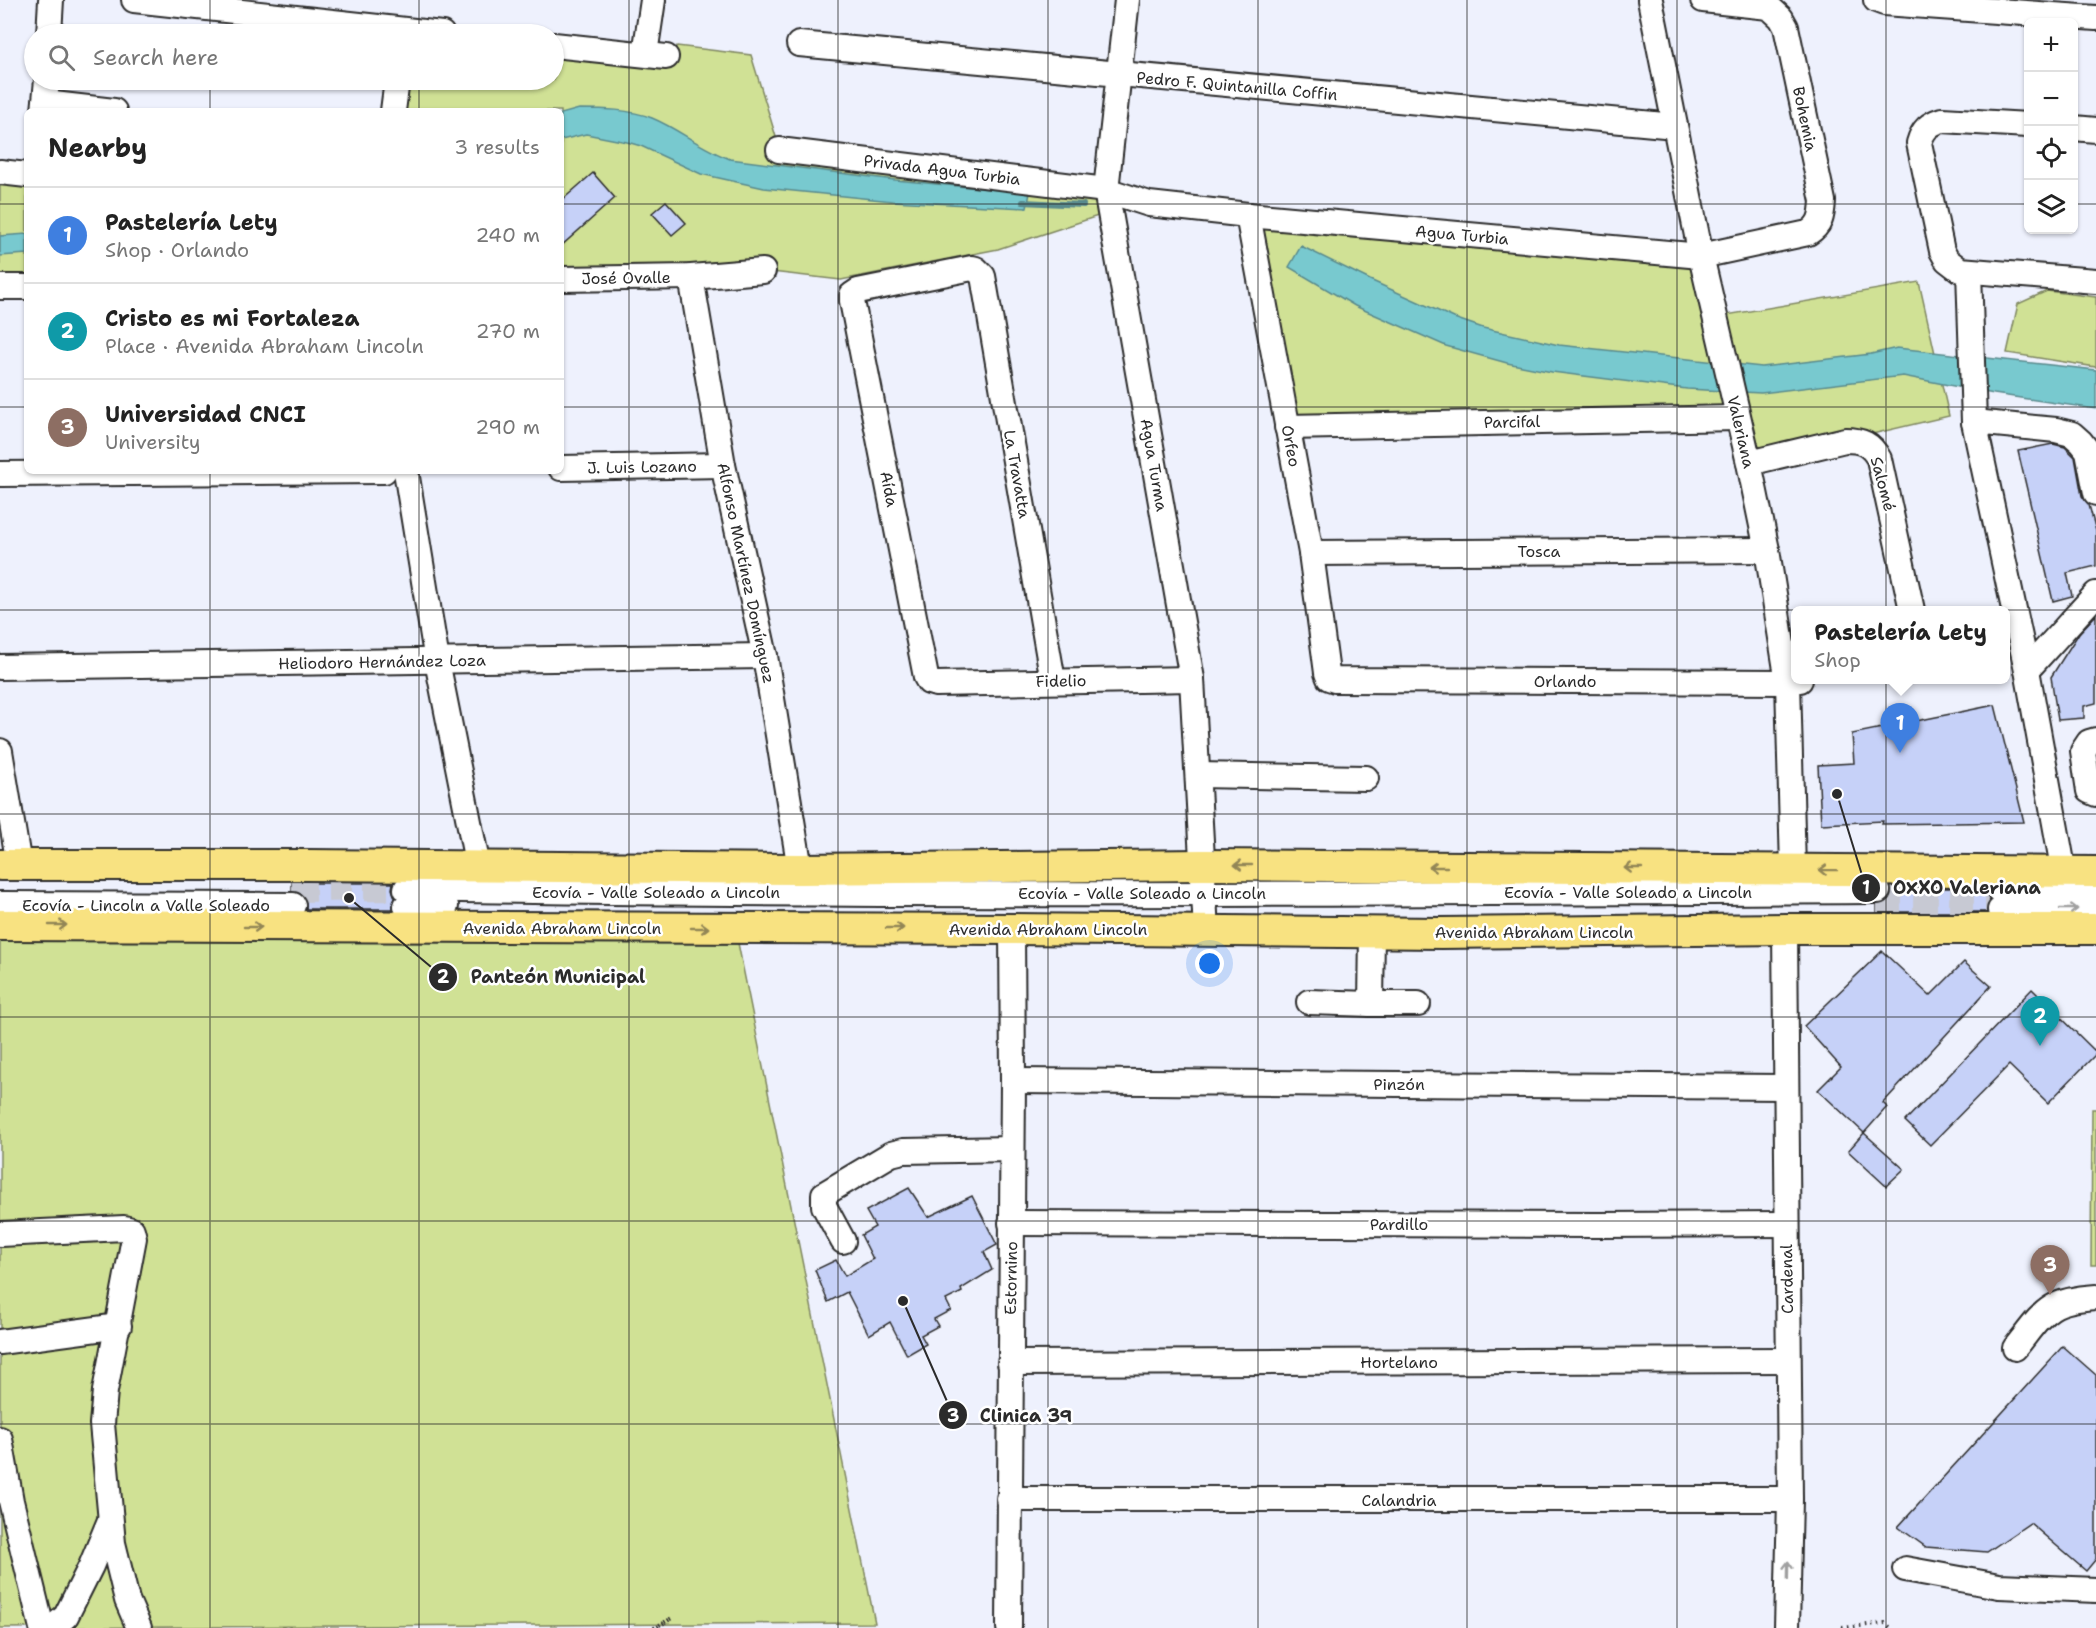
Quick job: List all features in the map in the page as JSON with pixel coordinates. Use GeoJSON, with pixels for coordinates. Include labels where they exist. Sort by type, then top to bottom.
{"type":"FeatureCollection","features":[{"type":"Feature","properties":{"kind":"main road"},"geometry":{"type":"LineString","coordinates":[[10,865],[800,869],[1205,899],[1793,869],[2096,872]]}},
{"type":"Feature","properties":{"kind":"main road","name":"Avenida Abraham Lincoln"},"geometry":{"type":"LineString","coordinates":[[0,925],[1012,928],[1205,899],[1372,932],[2096,929]]}},
{"type":"Feature","properties":{"kind":"street"},"geometry":{"type":"LineString","coordinates":[[50,24],[51,0]]}},
{"type":"Feature","properties":{"kind":"street"},"geometry":{"type":"LineString","coordinates":[[134,0],[330,24]]}},
{"type":"Feature","properties":{"kind":"street"},"geometry":{"type":"LineString","coordinates":[[564,46],[656,56],[653,0]]}},
{"type":"Feature","properties":{"kind":"street","name":"Agua Turma"},"geometry":{"type":"LineString","coordinates":[[1127,0],[1106,190],[1192,679],[1205,899]]}},
{"type":"Feature","properties":{"kind":"street","name":"Valeriana"},"geometry":{"type":"LineString","coordinates":[[1650,0],[1701,256],[1749,463],[1791,666]]}},
{"type":"Feature","properties":{"kind":"street","name":"Bohemia"},"geometry":{"type":"LineString","coordinates":[[1703,0],[1769,7],[1776,12],[1786,27],[1823,201],[1822,218],[1817,228]]}},
{"type":"Feature","properties":{"kind":"street"},"geometry":{"type":"LineString","coordinates":[[1876,0],[1884,3],[2096,18]]}},
{"type":"Feature","properties":{"kind":"street","name":"Pedro F. Quintanilla Coffin"},"geometry":{"type":"LineString","coordinates":[[799,44],[1675,126]]}},
{"type":"Feature","properties":{"kind":"street"},"geometry":{"type":"LineString","coordinates":[[46,90],[45,107],[62,108]]}},
{"type":"Feature","properties":{"kind":"street"},"geometry":{"type":"LineString","coordinates":[[393,108],[396,90]]}},
{"type":"Feature","properties":{"kind":"street"},"geometry":{"type":"LineString","coordinates":[[2024,125],[1942,120],[1930,123],[1922,133],[1919,143],[1942,251],[1952,266],[1960,270],[2096,281]]}},
{"type":"Feature","properties":{"kind":"street"},"geometry":{"type":"LineString","coordinates":[[2078,128],[2096,130]]}},
{"type":"Feature","properties":{"kind":"street","name":"Privada Agua Turbia"},"geometry":{"type":"LineString","coordinates":[[779,150],[1106,190]]}},
{"type":"Feature","properties":{"kind":"street"},"geometry":{"type":"LineString","coordinates":[[0,172],[24,176]]}},
{"type":"Feature","properties":{"kind":"street","name":"Agua Turbia"},"geometry":{"type":"LineString","coordinates":[[1106,190],[1149,204],[1248,215],[1701,256],[1808,233],[1817,228]]}},
{"type":"Feature","properties":{"kind":"street","name":"Orfeo"},"geometry":{"type":"LineString","coordinates":[[1248,215],[1311,553],[1329,678]]}},
{"type":"Feature","properties":{"kind":"street","name":"Aída"},"geometry":{"type":"LineString","coordinates":[[929,682],[852,295],[858,291],[976,269]]}},
{"type":"Feature","properties":{"kind":"street","name":"La Travatta"},"geometry":{"type":"LineString","coordinates":[[976,269],[983,276],[1053,681]]}},
{"type":"Feature","properties":{"kind":"street","name":"José Ovalle"},"geometry":{"type":"LineString","coordinates":[[564,279],[691,277],[763,271]]}},
{"type":"Feature","properties":{"kind":"street"},"geometry":{"type":"LineString","coordinates":[[1969,271],[1974,422],[2026,670],[2064,873]]}},
{"type":"Feature","properties":{"kind":"street","name":"Alfonso Martínez Domínguez"},"geometry":{"type":"LineString","coordinates":[[691,277],[723,465],[765,656],[800,869]]}},
{"type":"Feature","properties":{"kind":"street"},"geometry":{"type":"LineString","coordinates":[[0,287],[24,287]]}},
{"type":"Feature","properties":{"kind":"street","name":"Parcifal"},"geometry":{"type":"LineString","coordinates":[[1287,427],[1737,418]]}},
{"type":"Feature","properties":{"kind":"street"},"geometry":{"type":"LineString","coordinates":[[1974,422],[2056,430],[2072,434],[2088,451],[2096,493]]}},
{"type":"Feature","properties":{"kind":"street","name":"Salomé"},"geometry":{"type":"LineString","coordinates":[[1749,463],[1845,441],[1856,440],[1874,449],[1880,459],[1911,606]]}},
{"type":"Feature","properties":{"kind":"street","name":"J. Luis Lozano"},"geometry":{"type":"LineString","coordinates":[[564,468],[723,465]]}},
{"type":"Feature","properties":{"kind":"street"},"geometry":{"type":"LineString","coordinates":[[0,474],[24,474]]}},
{"type":"Feature","properties":{"kind":"street"},"geometry":{"type":"LineString","coordinates":[[406,474],[437,661],[478,867]]}},
{"type":"Feature","properties":{"kind":"street","name":"Tosca"},"geometry":{"type":"LineString","coordinates":[[1311,553],[1767,550]]}},
{"type":"Feature","properties":{"kind":"street"},"geometry":{"type":"LineString","coordinates":[[2026,670],[2096,594]]}},
{"type":"Feature","properties":{"kind":"street","name":"Heliodoro Hernández Loza"},"geometry":{"type":"LineString","coordinates":[[0,667],[765,656]]}},
{"type":"Feature","properties":{"kind":"street","name":"Orlando"},"geometry":{"type":"LineString","coordinates":[[1329,678],[1335,680],[1791,681]]}},
{"type":"Feature","properties":{"kind":"street","name":"Fidelio"},"geometry":{"type":"LineString","coordinates":[[929,682],[936,684],[1192,679]]}},
{"type":"Feature","properties":{"kind":"street","name":"Valeriana"},"geometry":{"type":"LineString","coordinates":[[1793,869],[1794,684]]}},
{"type":"Feature","properties":{"kind":"street"},"geometry":{"type":"LineString","coordinates":[[2096,740],[2089,742],[2083,751],[2089,790],[2096,794]]}},
{"type":"Feature","properties":{"kind":"street"},"geometry":{"type":"LineString","coordinates":[[0,751],[10,865]]}},
{"type":"Feature","properties":{"kind":"street"},"geometry":{"type":"LineString","coordinates":[[1198,775],[1366,778]]}},
{"type":"Feature","properties":{"kind":"street","name":"Ecovía - Lincoln a Valle Soleado"},"geometry":{"type":"LineString","coordinates":[[0,889],[293,898],[0,904]]}},
{"type":"Feature","properties":{"kind":"street"},"geometry":{"type":"LineString","coordinates":[[2096,892],[2000,901],[2096,909]]}},
{"type":"Feature","properties":{"kind":"street"},"geometry":{"type":"LineString","coordinates":[[406,898],[1877,900]]}},
{"type":"Feature","properties":{"kind":"street","name":"Estornino"},"geometry":{"type":"LineString","coordinates":[[1009,1628],[1012,928]]}},
{"type":"Feature","properties":{"kind":"street","name":"Cardenal"},"geometry":{"type":"LineString","coordinates":[[1785,929],[1790,1499],[1787,1628]]}},
{"type":"Feature","properties":{"kind":"street"},"geometry":{"type":"LineString","coordinates":[[1371,1004],[1372,932]]}},
{"type":"Feature","properties":{"kind":"street"},"geometry":{"type":"LineString","coordinates":[[1309,1002],[1418,1004]]}},
{"type":"Feature","properties":{"kind":"street","name":"Pinzón"},"geometry":{"type":"LineString","coordinates":[[1013,1080],[1785,1087]]}},
{"type":"Feature","properties":{"kind":"street"},"geometry":{"type":"LineString","coordinates":[[843,1241],[824,1206],[824,1194],[891,1154],[903,1151],[1011,1149]]}},
{"type":"Feature","properties":{"kind":"street","name":"Pardillo"},"geometry":{"type":"LineString","coordinates":[[1011,1223],[1786,1224]]}},
{"type":"Feature","properties":{"kind":"street"},"geometry":{"type":"LineString","coordinates":[[0,1234],[124,1228],[132,1230],[134,1238],[105,1391],[102,1424],[113,1543],[127,1600],[139,1628]]}},
{"type":"Feature","properties":{"kind":"street"},"geometry":{"type":"LineString","coordinates":[[2015,1348],[2038,1318],[2051,1307],[2062,1301],[2090,1303]]}},
{"type":"Feature","properties":{"kind":"street"},"geometry":{"type":"LineString","coordinates":[[0,1342],[119,1326]]}},
{"type":"Feature","properties":{"kind":"street","name":"Hortelano"},"geometry":{"type":"LineString","coordinates":[[1010,1362],[1788,1360]]}},
{"type":"Feature","properties":{"kind":"street"},"geometry":{"type":"LineString","coordinates":[[0,1439],[11,1501],[42,1628]]}},
{"type":"Feature","properties":{"kind":"street","name":"Calandria"},"geometry":{"type":"LineString","coordinates":[[1009,1499],[1790,1499]]}},
{"type":"Feature","properties":{"kind":"street"},"geometry":{"type":"LineString","coordinates":[[52,1628],[66,1616],[91,1566],[111,1517]]}},
{"type":"Feature","properties":{"kind":"street"},"geometry":{"type":"LineString","coordinates":[[1905,1569],[1999,1586],[2096,1590]]}},
{"type":"Feature","properties":{"kind":"path"},"geometry":{"type":"LineString","coordinates":[[1842,1628],[1885,1623],[1891,1628]]}},
{"type":"Feature","properties":{"kind":"green space"},"geometry":{"type":"Polygon","coordinates":[[[677,46],[751,55],[780,150],[1106,190],[1104,214],[998,249],[841,280],[763,271],[564,279],[564,108],[393,108],[396,90],[564,90],[564,47],[666,57],[677,46]]]}},
{"type":"Feature","properties":{"kind":"green space"},"geometry":{"type":"Polygon","coordinates":[[[0,172],[24,175],[24,287],[0,287],[0,172]]]}},
{"type":"Feature","properties":{"kind":"green space"},"geometry":{"type":"Polygon","coordinates":[[[1248,215],[1701,256],[1715,317],[1919,282],[1949,416],[1749,463],[1737,418],[1287,427],[1248,215]]]}},
{"type":"Feature","properties":{"kind":"green space"},"geometry":{"type":"Polygon","coordinates":[[[2047,291],[2096,297],[2096,367],[2007,353],[2018,304],[2047,291]]]}},
{"type":"Feature","properties":{"kind":"green space"},"geometry":{"type":"Polygon","coordinates":[[[0,939],[738,943],[875,1623],[0,1628],[0,939]]]}},
{"type":"Feature","properties":{"kind":"green space"},"geometry":{"type":"Polygon","coordinates":[[[2092,1109],[2096,1109],[2096,1265],[2091,1265],[2092,1109]]]}},
{"type":"Feature","properties":{"kind":"water"},"geometry":{"type":"Polygon","coordinates":[[[579,109],[616,110],[643,115],[730,159],[895,180],[1030,193],[1027,208],[892,201],[764,188],[701,174],[641,146],[627,142],[586,134],[564,139],[564,113],[579,109]]]}},
{"type":"Feature","properties":{"kind":"water"},"geometry":{"type":"Polygon","coordinates":[[[24,234],[24,254],[0,256],[0,236],[24,234]]]}},
{"type":"Feature","properties":{"kind":"water"},"geometry":{"type":"Polygon","coordinates":[[[1301,246],[1454,318],[1483,328],[1559,345],[1762,367],[1871,354],[1897,348],[2096,370],[2096,409],[1994,394],[1903,376],[1761,393],[1687,389],[1552,372],[1507,363],[1446,346],[1355,306],[1289,267],[1301,246]]]}},
{"type":"Feature","properties":{"kind":"building"},"geometry":{"type":"Polygon","coordinates":[[[593,173],[615,198],[564,243],[564,198],[593,173]]]}},
{"type":"Feature","properties":{"kind":"building"},"geometry":{"type":"Polygon","coordinates":[[[666,201],[686,223],[672,235],[652,213],[666,201]]]}},
{"type":"Feature","properties":{"kind":"building"},"geometry":{"type":"Polygon","coordinates":[[[2053,444],[2065,447],[2075,457],[2082,496],[2089,505],[2096,531],[2096,566],[2067,573],[2072,596],[2053,601],[2018,451],[2053,444]]]}},
{"type":"Feature","properties":{"kind":"building"},"geometry":{"type":"Polygon","coordinates":[[[2096,615],[2096,703],[2084,706],[2084,718],[2058,720],[2051,677],[2079,633],[2096,615]]]}},
{"type":"Feature","properties":{"kind":"building"},"geometry":{"type":"Polygon","coordinates":[[[1995,705],[2024,822],[1882,824],[1883,821],[1821,824],[1818,765],[1854,763],[1852,734],[1995,705]]]}},
{"type":"Feature","properties":{"kind":"building"},"geometry":{"type":"Polygon","coordinates":[[[292,883],[393,883],[392,889],[395,897],[393,909],[306,909],[306,898],[301,893],[292,891],[292,883]]]}},
{"type":"Feature","properties":{"kind":"building"},"geometry":{"type":"Polygon","coordinates":[[[1891,888],[1987,888],[1989,901],[1986,912],[1877,912],[1877,905],[1885,904],[1890,899],[1891,888]]]}},
{"type":"Feature","properties":{"kind":"building"},"geometry":{"type":"Polygon","coordinates":[[[1882,951],[1930,996],[1964,962],[1991,986],[1883,1103],[1887,1107],[1864,1133],[1818,1090],[1841,1067],[1804,1026],[1882,951]]]}},
{"type":"Feature","properties":{"kind":"building"},"geometry":{"type":"Polygon","coordinates":[[[2032,989],[2096,1054],[2048,1103],[2009,1065],[1930,1145],[1905,1121],[2032,989]]]}},
{"type":"Feature","properties":{"kind":"building"},"geometry":{"type":"Polygon","coordinates":[[[1864,1133],[1904,1169],[1886,1186],[1848,1151],[1864,1133]]]}},
{"type":"Feature","properties":{"kind":"building"},"geometry":{"type":"Polygon","coordinates":[[[909,1188],[928,1217],[972,1196],[997,1245],[984,1252],[992,1270],[961,1289],[962,1292],[946,1300],[951,1310],[934,1319],[938,1326],[921,1335],[926,1344],[907,1355],[890,1322],[869,1335],[847,1292],[828,1302],[815,1270],[836,1260],[845,1276],[873,1259],[861,1235],[875,1227],[866,1211],[909,1188]]]}},
{"type":"Feature","properties":{"kind":"building"},"geometry":{"type":"Polygon","coordinates":[[[2063,1346],[2096,1375],[2096,1559],[2086,1571],[2030,1523],[1987,1552],[1926,1547],[1898,1527],[2063,1346]]]}},
{"type":"Feature","properties":{"kind":"waterway"},"geometry":{"type":"LineString","coordinates":[[1023,202],[1083,205]]}},
{"type":"Feature","properties":{"kind":"tunnel"},"geometry":{"type":"LineString","coordinates":[[292,890],[406,889]]}},
{"type":"Feature","properties":{"kind":"tunnel"},"geometry":{"type":"LineString","coordinates":[[1878,891],[2000,892]]}},
{"type":"Feature","properties":{"kind":"tunnel"},"geometry":{"type":"LineString","coordinates":[[1877,908],[2000,910]]}},
{"type":"Feature","properties":{"kind":"place","name":"Pastelería Lety"},"geometry":{"type":"Point","coordinates":[1900,753]}},
{"type":"Feature","properties":{"kind":"place","name":"OXXO Valeriana"},"geometry":{"type":"Point","coordinates":[1837,794]}},
{"type":"Feature","properties":{"kind":"place","name":"Panteón Municipal"},"geometry":{"type":"Point","coordinates":[349,898]}},
{"type":"Feature","properties":{"kind":"place","name":"Cristo es mi Fortaleza"},"geometry":{"type":"Point","coordinates":[2040,1046]}},
{"type":"Feature","properties":{"kind":"place","name":"Universidad CNCI"},"geometry":{"type":"Point","coordinates":[2050,1295]}},
{"type":"Feature","properties":{"kind":"place","name":"Clinica 39"},"geometry":{"type":"Point","coordinates":[903,1301]}}]}
